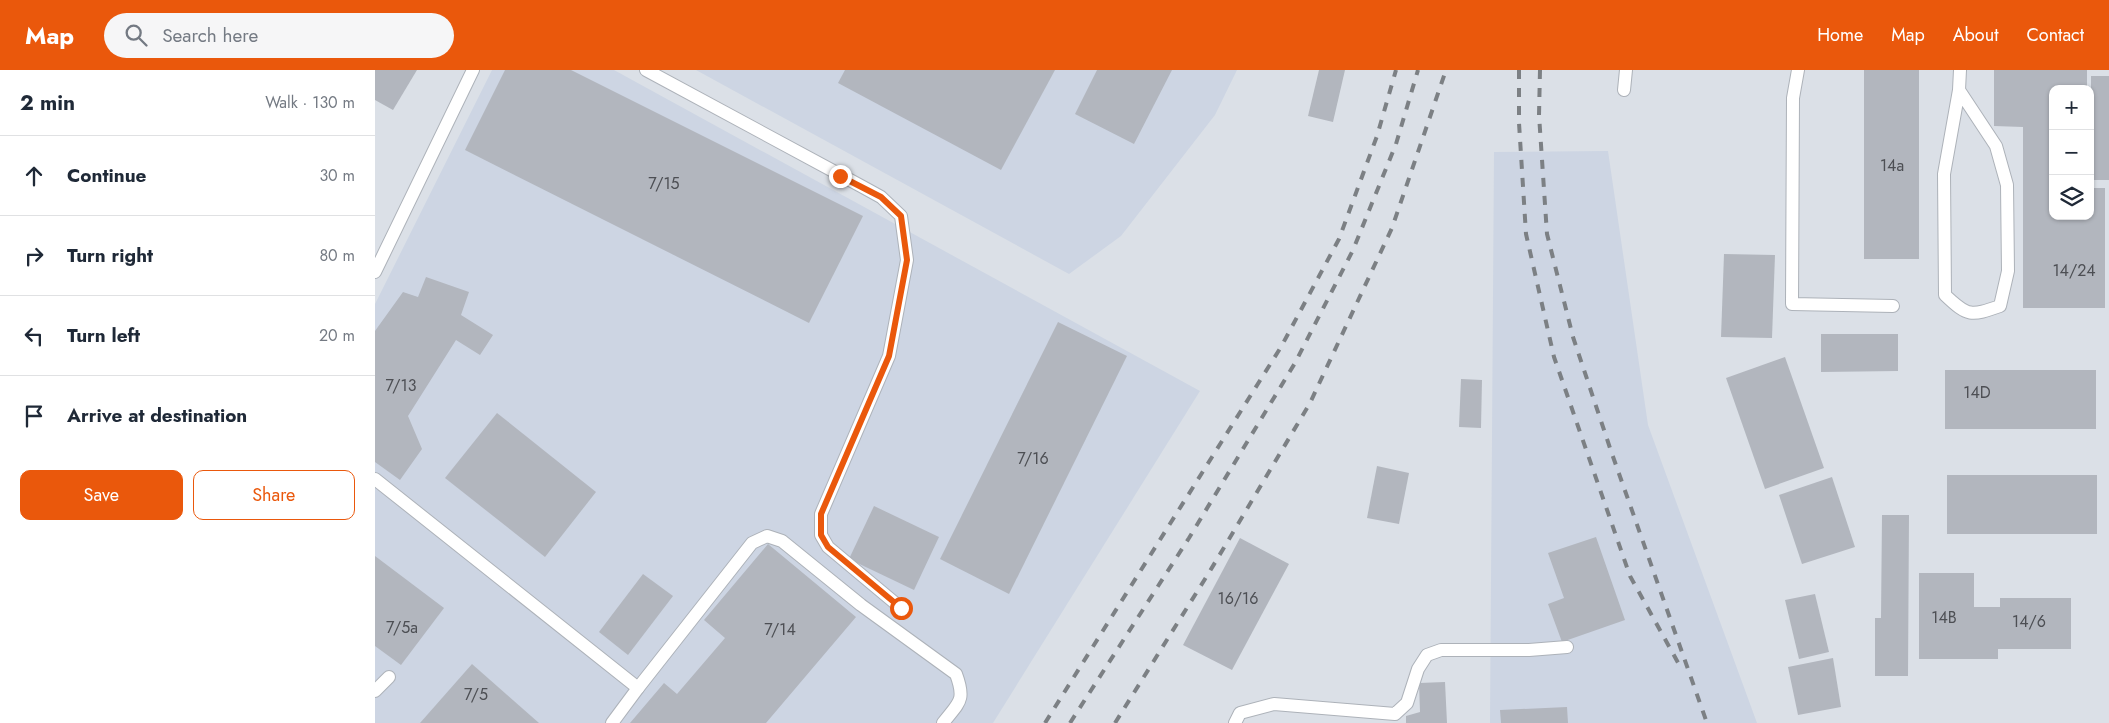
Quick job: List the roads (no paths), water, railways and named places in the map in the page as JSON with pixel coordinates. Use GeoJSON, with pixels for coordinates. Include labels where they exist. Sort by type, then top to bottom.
{"type":"FeatureCollection","features":[{"type":"Feature","properties":{"kind":"lane"},"geometry":{"type":"LineString","coordinates":[[375,272],[473,70]]}},
{"type":"Feature","properties":{"kind":"lane"},"geometry":{"type":"LineString","coordinates":[[646,70],[881,197],[901,216],[907,260],[889,356],[821,514],[821,535],[828,547],[901,608]]}},
{"type":"Feature","properties":{"kind":"lane"},"geometry":{"type":"LineString","coordinates":[[1624,90],[1626,70]]}},
{"type":"Feature","properties":{"kind":"lane"},"geometry":{"type":"LineString","coordinates":[[1798,70],[1793,98],[1792,304],[1893,306]]}},
{"type":"Feature","properties":{"kind":"lane"},"geometry":{"type":"LineString","coordinates":[[1959,90],[1997,146],[2007,185],[2008,271],[2000,306],[1979,313],[1962,312],[1945,295],[1944,174],[1959,90],[1960,70]]}},
{"type":"Feature","properties":{"kind":"lane"},"geometry":{"type":"LineString","coordinates":[[375,479],[638,688]]}},
{"type":"Feature","properties":{"kind":"lane"},"geometry":{"type":"LineString","coordinates":[[613,723],[638,688],[753,543],[767,536],[782,541],[861,605],[955,674],[961,688],[961,699],[943,723]]}},
{"type":"Feature","properties":{"kind":"lane"},"geometry":{"type":"LineString","coordinates":[[1235,723],[1240,713],[1274,704],[1395,714],[1407,703],[1418,668],[1427,655],[1441,650],[1529,650],[1567,647]]}},
{"type":"Feature","properties":{"kind":"lane"},"geometry":{"type":"LineString","coordinates":[[375,691],[389,677]]}},
{"type":"Feature","properties":{"kind":"railway"},"geometry":{"type":"LineString","coordinates":[[1045,723],[1281,347],[1339,239],[1377,136],[1396,70]]}},
{"type":"Feature","properties":{"kind":"railway"},"geometry":{"type":"LineString","coordinates":[[1070,723],[1189,538],[1295,363],[1353,250],[1396,144],[1418,70]]}},
{"type":"Feature","properties":{"kind":"railway"},"geometry":{"type":"LineString","coordinates":[[1115,723],[1210,571],[1310,403],[1392,228],[1446,70]]}},
{"type":"Feature","properties":{"kind":"railway"},"geometry":{"type":"LineString","coordinates":[[1519,70],[1519,123],[1526,234],[1554,357],[1630,576],[1681,668]]}},
{"type":"Feature","properties":{"kind":"railway"},"geometry":{"type":"LineString","coordinates":[[1540,70],[1539,115],[1547,234],[1573,337],[1707,723]]}}]}
